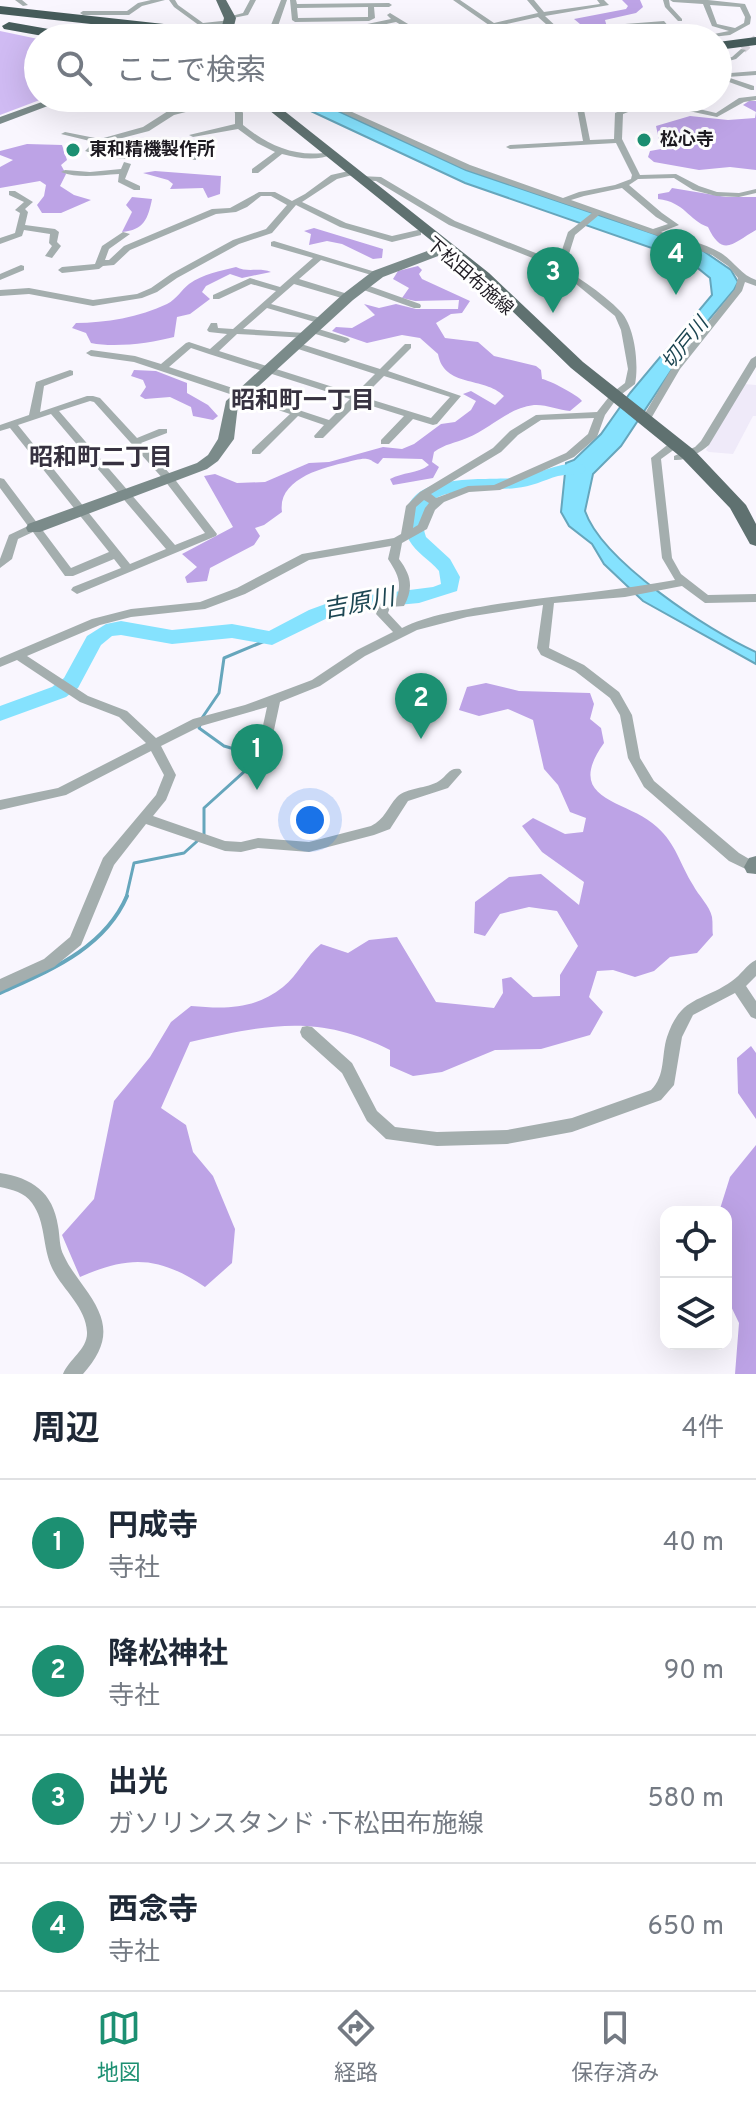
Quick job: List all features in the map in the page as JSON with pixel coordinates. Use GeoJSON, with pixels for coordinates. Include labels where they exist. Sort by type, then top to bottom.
{"type":"FeatureCollection","features":[{"type":"Feature","properties":{"kind":"highway"},"geometry":{"type":"LineString","coordinates":[[0,13],[144,24]]}},
{"type":"Feature","properties":{"kind":"highway"},"geometry":{"type":"LineString","coordinates":[[0,13],[77,24]]}},
{"type":"Feature","properties":{"kind":"highway"},"geometry":{"type":"LineString","coordinates":[[0,24],[24,28]]}},
{"type":"Feature","properties":{"kind":"main road"},"geometry":{"type":"LineString","coordinates":[[221,0],[232,24]]}},
{"type":"Feature","properties":{"kind":"main road","name":"下松田布施線"},"geometry":{"type":"LineString","coordinates":[[268,112],[353,175],[444,249],[567,368],[612,403],[643,421],[677,451],[753,536]]}},
{"type":"Feature","properties":{"kind":"main road","name":"下松田布施線"},"geometry":{"type":"LineString","coordinates":[[276,112],[326,155]]}},
{"type":"Feature","properties":{"kind":"main road","name":"下松田布施線"},"geometry":{"type":"LineString","coordinates":[[353,175],[418,233],[444,249]]}},
{"type":"Feature","properties":{"kind":"street"},"geometry":{"type":"LineString","coordinates":[[83,13],[129,13],[140,4],[162,0]]}},
{"type":"Feature","properties":{"kind":"street"},"geometry":{"type":"LineString","coordinates":[[172,0],[201,24]]}},
{"type":"Feature","properties":{"kind":"street"},"geometry":{"type":"LineString","coordinates":[[240,24],[253,0]]}},
{"type":"Feature","properties":{"kind":"street"},"geometry":{"type":"LineString","coordinates":[[276,24],[284,0]]}},
{"type":"Feature","properties":{"kind":"street"},"geometry":{"type":"LineString","coordinates":[[456,0],[492,24]]}},
{"type":"Feature","properties":{"kind":"street"},"geometry":{"type":"LineString","coordinates":[[530,0],[550,24]]}},
{"type":"Feature","properties":{"kind":"street"},"geometry":{"type":"LineString","coordinates":[[498,24],[606,5],[600,0]]}},
{"type":"Feature","properties":{"kind":"street"},"geometry":{"type":"LineString","coordinates":[[666,0],[667,6],[680,20]]}},
{"type":"Feature","properties":{"kind":"street"},"geometry":{"type":"LineString","coordinates":[[673,0],[743,5],[748,17],[747,24],[732,32]]}},
{"type":"Feature","properties":{"kind":"street"},"geometry":{"type":"LineString","coordinates":[[705,1],[714,24]]}},
{"type":"Feature","properties":{"kind":"street"},"geometry":{"type":"LineString","coordinates":[[371,5],[372,18],[369,19],[295,20],[294,3],[389,3],[390,15],[402,24]]}},
{"type":"Feature","properties":{"kind":"street"},"geometry":{"type":"LineString","coordinates":[[376,24],[395,20]]}},
{"type":"Feature","properties":{"kind":"street"},"geometry":{"type":"LineString","coordinates":[[732,75],[756,73]]}},
{"type":"Feature","properties":{"kind":"street"},"geometry":{"type":"LineString","coordinates":[[732,82],[751,88]]}},
{"type":"Feature","properties":{"kind":"street"},"geometry":{"type":"LineString","coordinates":[[732,104],[756,98]]}},
{"type":"Feature","properties":{"kind":"street"},"geometry":{"type":"LineString","coordinates":[[0,121],[25,112]]}},
{"type":"Feature","properties":{"kind":"street"},"geometry":{"type":"LineString","coordinates":[[65,134],[100,141],[146,129],[176,112]]}},
{"type":"Feature","properties":{"kind":"street"},"geometry":{"type":"LineString","coordinates":[[239,112],[239,126]]}},
{"type":"Feature","properties":{"kind":"street"},"geometry":{"type":"LineString","coordinates":[[346,112],[467,167],[715,253],[731,264],[742,278],[756,283]]}},
{"type":"Feature","properties":{"kind":"street"},"geometry":{"type":"LineString","coordinates":[[581,112],[587,142]]}},
{"type":"Feature","properties":{"kind":"street"},"geometry":{"type":"LineString","coordinates":[[620,112],[619,141],[636,177]]}},
{"type":"Feature","properties":{"kind":"street"},"geometry":{"type":"LineString","coordinates":[[703,112],[717,115],[724,112]]}},
{"type":"Feature","properties":{"kind":"street"},"geometry":{"type":"LineString","coordinates":[[239,126],[256,140],[281,151],[326,155]]}},
{"type":"Feature","properties":{"kind":"street"},"geometry":{"type":"LineString","coordinates":[[193,135],[239,126]]}},
{"type":"Feature","properties":{"kind":"street"},"geometry":{"type":"LineString","coordinates":[[100,141],[89,151],[128,158],[161,148],[186,150],[193,158]]}},
{"type":"Feature","properties":{"kind":"street"},"geometry":{"type":"LineString","coordinates":[[510,147],[619,141]]}},
{"type":"Feature","properties":{"kind":"street"},"geometry":{"type":"LineString","coordinates":[[255,171],[281,151]]}},
{"type":"Feature","properties":{"kind":"street"},"geometry":{"type":"LineString","coordinates":[[128,158],[123,183],[137,188]]}},
{"type":"Feature","properties":{"kind":"street"},"geometry":{"type":"LineString","coordinates":[[65,172],[90,174],[123,171]]}},
{"type":"Feature","properties":{"kind":"street"},"geometry":{"type":"LineString","coordinates":[[0,293],[29,291],[93,303],[139,296],[236,242],[269,231],[280,214],[334,177],[353,175],[378,179],[452,223],[543,259],[579,282],[619,315],[626,330],[633,369],[630,384],[612,403],[593,435],[570,455],[507,483],[459,491],[435,503],[423,527],[404,538],[306,557],[241,591],[201,606],[104,619],[0,663]]}},
{"type":"Feature","properties":{"kind":"street"},"geometry":{"type":"LineString","coordinates":[[565,200],[587,191],[624,185],[636,177],[680,177],[696,188],[716,194],[739,195],[756,191]]}},
{"type":"Feature","properties":{"kind":"street"},"geometry":{"type":"LineString","coordinates":[[624,185],[675,225],[651,232]]}},
{"type":"Feature","properties":{"kind":"street"},"geometry":{"type":"LineString","coordinates":[[0,241],[19,234],[24,212],[19,210],[29,202],[12,193]]}},
{"type":"Feature","properties":{"kind":"street"},"geometry":{"type":"LineString","coordinates":[[62,270],[93,269],[101,263],[111,263],[127,248],[215,211],[226,213],[259,194],[272,194],[343,225],[392,239],[418,233]]}},
{"type":"Feature","properties":{"kind":"street"},"geometry":{"type":"LineString","coordinates":[[543,259],[566,252],[571,234],[597,212]]}},
{"type":"Feature","properties":{"kind":"street"},"geometry":{"type":"LineString","coordinates":[[21,227],[55,232],[53,243],[57,246],[49,256]]}},
{"type":"Feature","properties":{"kind":"street"},"geometry":{"type":"LineString","coordinates":[[101,263],[105,248],[126,234]]}},
{"type":"Feature","properties":{"kind":"street"},"geometry":{"type":"LineString","coordinates":[[274,244],[378,274]]}},
{"type":"Feature","properties":{"kind":"street"},"geometry":{"type":"LineString","coordinates":[[0,564],[7,559],[13,537],[202,466],[223,447],[228,409],[348,297],[378,274],[444,249]]}},
{"type":"Feature","properties":{"kind":"street"},"geometry":{"type":"LineString","coordinates":[[212,352],[319,257]]}},
{"type":"Feature","properties":{"kind":"street"},"geometry":{"type":"LineString","coordinates":[[5,275],[21,268]]}},
{"type":"Feature","properties":{"kind":"street"},"geometry":{"type":"LineString","coordinates":[[5,275],[25,286]]}},
{"type":"Feature","properties":{"kind":"street"},"geometry":{"type":"LineString","coordinates":[[643,421],[676,368],[739,289],[742,278]]}},
{"type":"Feature","properties":{"kind":"street"},"geometry":{"type":"LineString","coordinates":[[292,280],[348,297]]}},
{"type":"Feature","properties":{"kind":"street"},"geometry":{"type":"LineString","coordinates":[[216,297],[250,281],[282,290]]}},
{"type":"Feature","properties":{"kind":"street"},"geometry":{"type":"LineString","coordinates":[[361,286],[417,306]]}},
{"type":"Feature","properties":{"kind":"street"},"geometry":{"type":"LineString","coordinates":[[162,368],[189,345],[433,422],[456,396],[382,373],[308,333],[265,305]]}},
{"type":"Feature","properties":{"kind":"street"},"geometry":{"type":"LineString","coordinates":[[214,325],[212,330],[308,333],[345,340]]}},
{"type":"Feature","properties":{"kind":"street"},"geometry":{"type":"LineString","coordinates":[[319,436],[408,346]]}},
{"type":"Feature","properties":{"kind":"street"},"geometry":{"type":"LineString","coordinates":[[91,353],[135,359],[331,424]]}},
{"type":"Feature","properties":{"kind":"street"},"geometry":{"type":"LineString","coordinates":[[756,359],[705,443],[656,458],[667,558],[683,582],[705,599],[756,598]]}},
{"type":"Feature","properties":{"kind":"street"},"geometry":{"type":"LineString","coordinates":[[34,416],[39,384],[70,373]]}},
{"type":"Feature","properties":{"kind":"street"},"geometry":{"type":"LineString","coordinates":[[742,381],[756,383]]}},
{"type":"Feature","properties":{"kind":"street"},"geometry":{"type":"LineString","coordinates":[[0,428],[90,398],[97,400],[169,479],[212,534],[77,590]]}},
{"type":"Feature","properties":{"kind":"street"},"geometry":{"type":"LineString","coordinates":[[400,633],[382,614],[385,604],[400,603],[407,589],[404,570],[393,559],[404,538],[411,506],[424,494],[497,450],[514,433],[539,417],[612,403]]}},
{"type":"Feature","properties":{"kind":"street"},"geometry":{"type":"LineString","coordinates":[[53,410],[173,550]]}},
{"type":"Feature","properties":{"kind":"street"},"geometry":{"type":"LineString","coordinates":[[256,452],[296,413]]}},
{"type":"Feature","properties":{"kind":"street"},"geometry":{"type":"LineString","coordinates":[[385,442],[411,415]]}},
{"type":"Feature","properties":{"kind":"street"},"geometry":{"type":"LineString","coordinates":[[12,424],[127,568]]}},
{"type":"Feature","properties":{"kind":"street"},"geometry":{"type":"LineString","coordinates":[[134,442],[163,431]]}},
{"type":"Feature","properties":{"kind":"street"},"geometry":{"type":"LineString","coordinates":[[0,481],[69,573],[115,554]]}},
{"type":"Feature","properties":{"kind":"street"},"geometry":{"type":"LineString","coordinates":[[424,494],[435,503]]}},
{"type":"Feature","properties":{"kind":"street"},"geometry":{"type":"LineString","coordinates":[[0,805],[61,792],[201,721],[274,700],[334,674],[361,653],[400,633],[467,613],[549,600],[629,593],[683,582]]}},
{"type":"Feature","properties":{"kind":"street"},"geometry":{"type":"LineString","coordinates":[[549,600],[545,652],[571,662],[614,694],[626,714],[630,750],[638,770],[649,784],[734,857],[755,867]]}},
{"type":"Feature","properties":{"kind":"street"},"geometry":{"type":"LineString","coordinates":[[0,986],[49,963],[76,941],[108,862],[145,819],[169,783],[170,775],[155,746],[123,714],[96,705],[20,657]]}},
{"type":"Feature","properties":{"kind":"street"},"geometry":{"type":"LineString","coordinates":[[274,700],[268,730],[276,755]]}},
{"type":"Feature","properties":{"kind":"street"},"geometry":{"type":"LineString","coordinates":[[145,819],[200,840],[241,847],[258,843],[309,847],[385,825],[403,798],[443,785],[456,772]]}},
{"type":"Feature","properties":{"kind":"street"},"geometry":{"type":"LineString","coordinates":[[307,1032],[347,1068],[372,1116],[391,1134],[437,1139],[507,1137],[572,1125],[656,1095],[666,1085],[675,1036],[688,1011],[738,985],[756,966]]}},
{"type":"Feature","properties":{"kind":"street"},"geometry":{"type":"LineString","coordinates":[[738,985],[756,1013]]}},
{"type":"Feature","properties":{"kind":"street"},"geometry":{"type":"LineString","coordinates":[[0,1180],[25,1185],[38,1198],[50,1220],[56,1258],[88,1307],[96,1331],[95,1344],[72,1374]]}},
{"type":"Feature","properties":{"kind":"shaded area"},"geometry":{"type":"Polygon","coordinates":[[[622,0],[640,0],[643,7],[636,13],[605,20],[606,24],[580,24],[574,19],[626,9],[628,6],[622,0]]]}},
{"type":"Feature","properties":{"kind":"shaded area"},"geometry":{"type":"Polygon","coordinates":[[[0,31],[24,36],[24,106],[0,115],[0,31]]]}},
{"type":"Feature","properties":{"kind":"shaded area"},"geometry":{"type":"Polygon","coordinates":[[[756,101],[756,112],[743,105],[756,101]]]}},
{"type":"Feature","properties":{"kind":"shaded area"},"geometry":{"type":"Polygon","coordinates":[[[756,112],[756,170],[730,167],[699,170],[654,162],[648,157],[650,151],[661,149],[656,126],[690,116],[728,120],[755,118],[756,112]]]}},
{"type":"Feature","properties":{"kind":"shaded area"},"geometry":{"type":"Polygon","coordinates":[[[27,144],[62,145],[67,160],[61,165],[66,174],[60,186],[74,195],[91,200],[61,213],[42,213],[37,205],[44,196],[46,185],[40,181],[0,188],[0,167],[13,160],[0,155],[0,151],[27,144]]]}},
{"type":"Feature","properties":{"kind":"shaded area"},"geometry":{"type":"Polygon","coordinates":[[[155,171],[221,176],[220,194],[208,198],[203,188],[170,189],[173,184],[168,180],[143,173],[155,171]]]}},
{"type":"Feature","properties":{"kind":"shaded area"},"geometry":{"type":"Polygon","coordinates":[[[672,188],[726,197],[756,197],[756,230],[735,243],[719,243],[708,227],[680,207],[658,199],[658,194],[669,192],[672,188]]]}},
{"type":"Feature","properties":{"kind":"shaded area"},"geometry":{"type":"Polygon","coordinates":[[[132,197],[152,199],[149,212],[140,226],[122,232],[132,212],[126,205],[132,197]]]}},
{"type":"Feature","properties":{"kind":"shaded area"},"geometry":{"type":"Polygon","coordinates":[[[314,228],[383,249],[382,258],[373,259],[342,244],[327,241],[309,245],[311,234],[304,231],[314,228]]]}},
{"type":"Feature","properties":{"kind":"shaded area"},"geometry":{"type":"Polygon","coordinates":[[[418,266],[422,270],[419,274],[422,279],[470,301],[462,313],[451,314],[436,323],[445,338],[478,342],[494,356],[536,366],[541,370],[542,379],[582,401],[570,411],[538,405],[525,407],[476,434],[442,447],[434,452],[432,462],[439,467],[433,478],[393,485],[390,479],[429,465],[422,459],[383,458],[378,464],[362,459],[304,476],[287,491],[282,501],[282,512],[255,528],[260,536],[254,545],[210,568],[207,581],[187,583],[185,577],[197,567],[182,554],[233,527],[204,476],[215,474],[237,483],[265,482],[309,463],[329,462],[383,447],[402,449],[441,424],[455,422],[471,410],[476,401],[463,394],[471,391],[495,405],[504,396],[448,372],[438,354],[420,338],[402,335],[367,343],[332,331],[336,327],[352,328],[375,315],[364,304],[379,308],[396,304],[416,309],[458,309],[459,300],[415,301],[402,298],[409,288],[393,279],[398,271],[418,266]]]}},
{"type":"Feature","properties":{"kind":"shaded area"},"geometry":{"type":"Polygon","coordinates":[[[236,267],[271,272],[242,278],[230,274],[206,286],[202,292],[210,299],[190,314],[177,317],[174,337],[111,345],[91,343],[86,333],[72,328],[76,323],[99,322],[157,309],[194,281],[236,267]]]}},
{"type":"Feature","properties":{"kind":"shaded area"},"geometry":{"type":"Polygon","coordinates":[[[134,370],[156,371],[187,383],[187,393],[208,405],[218,416],[213,420],[193,416],[191,407],[170,397],[145,399],[140,396],[146,387],[143,380],[131,376],[134,370]]]}},
{"type":"Feature","properties":{"kind":"shaded area"},"geometry":{"type":"Polygon","coordinates":[[[744,384],[756,385],[756,416],[753,416],[733,454],[709,452],[706,450],[744,384]]]}},
{"type":"Feature","properties":{"kind":"shaded area"},"geometry":{"type":"Polygon","coordinates":[[[486,683],[519,691],[590,693],[594,704],[590,719],[601,728],[604,743],[593,762],[590,777],[595,788],[604,797],[645,818],[663,834],[709,909],[713,935],[697,953],[670,957],[654,971],[635,977],[613,970],[597,971],[589,997],[603,1012],[590,1035],[541,1049],[495,1050],[442,1072],[413,1076],[390,1066],[390,1050],[364,1038],[315,1027],[267,1027],[190,1042],[161,1108],[186,1125],[193,1152],[213,1176],[235,1229],[232,1263],[205,1287],[173,1269],[144,1262],[114,1265],[80,1277],[62,1235],[94,1199],[114,1101],[150,1057],[171,1022],[191,1006],[239,1006],[272,995],[288,982],[321,944],[348,953],[369,940],[397,937],[436,1002],[494,1008],[503,993],[502,979],[511,977],[533,997],[560,996],[560,975],[578,946],[557,911],[529,907],[500,914],[485,936],[474,933],[475,902],[509,877],[541,874],[579,905],[584,882],[542,852],[522,826],[533,818],[565,834],[583,832],[586,818],[570,812],[558,785],[544,769],[533,720],[508,709],[479,716],[459,710],[467,687],[486,683]]]}},
{"type":"Feature","properties":{"kind":"shaded area"},"geometry":{"type":"Polygon","coordinates":[[[751,1046],[756,1053],[756,1119],[738,1093],[737,1058],[751,1046]]]}},
{"type":"Feature","properties":{"kind":"shaded area"},"geometry":{"type":"Polygon","coordinates":[[[756,1145],[756,1374],[735,1374],[739,1323],[732,1308],[732,1206],[721,1206],[730,1177],[756,1145]]]}},
{"type":"Feature","properties":{"kind":"water","name":"切戸川"},"geometry":{"type":"Polygon","coordinates":[[[313,112],[340,112],[466,170],[702,250],[731,270],[738,282],[734,290],[690,342],[621,446],[593,474],[585,511],[595,531],[634,572],[686,611],[756,652],[756,664],[643,601],[604,564],[592,544],[569,526],[561,512],[566,463],[574,460],[601,434],[630,393],[712,295],[710,278],[689,261],[465,183],[313,112]]]}},
{"type":"Feature","properties":{"kind":"waterway","name":"吉原川"},"geometry":{"type":"LineString","coordinates":[[0,714],[59,692],[71,683],[94,641],[106,631],[121,628],[172,637],[232,631],[272,638],[327,609],[364,600],[419,597],[440,592],[450,587],[451,577],[443,563],[417,538],[415,511],[422,499],[452,486],[517,483],[561,470],[577,469]]}},
{"type":"Feature","properties":{"kind":"waterway"},"geometry":{"type":"LineString","coordinates":[[202,718],[219,693],[224,658],[272,638]]}},
{"type":"Feature","properties":{"kind":"waterway"},"geometry":{"type":"LineString","coordinates":[[126,898],[134,863],[184,853],[204,835],[204,808],[256,761],[255,755],[224,746],[199,728],[200,725]]}},
{"type":"Feature","properties":{"kind":"waterway"},"geometry":{"type":"LineString","coordinates":[[0,993],[56,966],[90,944],[117,914],[126,898]]}},
{"type":"Feature","properties":{"kind":"tunnel"},"geometry":{"type":"LineString","coordinates":[[743,50],[756,38]]}},
{"type":"Feature","properties":{"kind":"place","name":"松心寺"},"geometry":{"type":"Point","coordinates":[644,140]}},
{"type":"Feature","properties":{"kind":"place","name":"東和精機製作所"},"geometry":{"type":"Point","coordinates":[73,150]}},
{"type":"Feature","properties":{"kind":"place","name":"西念寺"},"geometry":{"type":"Point","coordinates":[676,295]}},
{"type":"Feature","properties":{"kind":"place","name":"出光"},"geometry":{"type":"Point","coordinates":[553,313]}},
{"type":"Feature","properties":{"kind":"place","name":"降松神社"},"geometry":{"type":"Point","coordinates":[421,739]}},
{"type":"Feature","properties":{"kind":"place","name":"円成寺"},"geometry":{"type":"Point","coordinates":[257,790]}},
{"type":"Feature","properties":{"kind":"district","name":"昭和町一丁目"},"geometry":{"type":"Point","coordinates":[303,402]}},
{"type":"Feature","properties":{"kind":"district","name":"昭和町二丁目"},"geometry":{"type":"Point","coordinates":[101,459]}}]}
